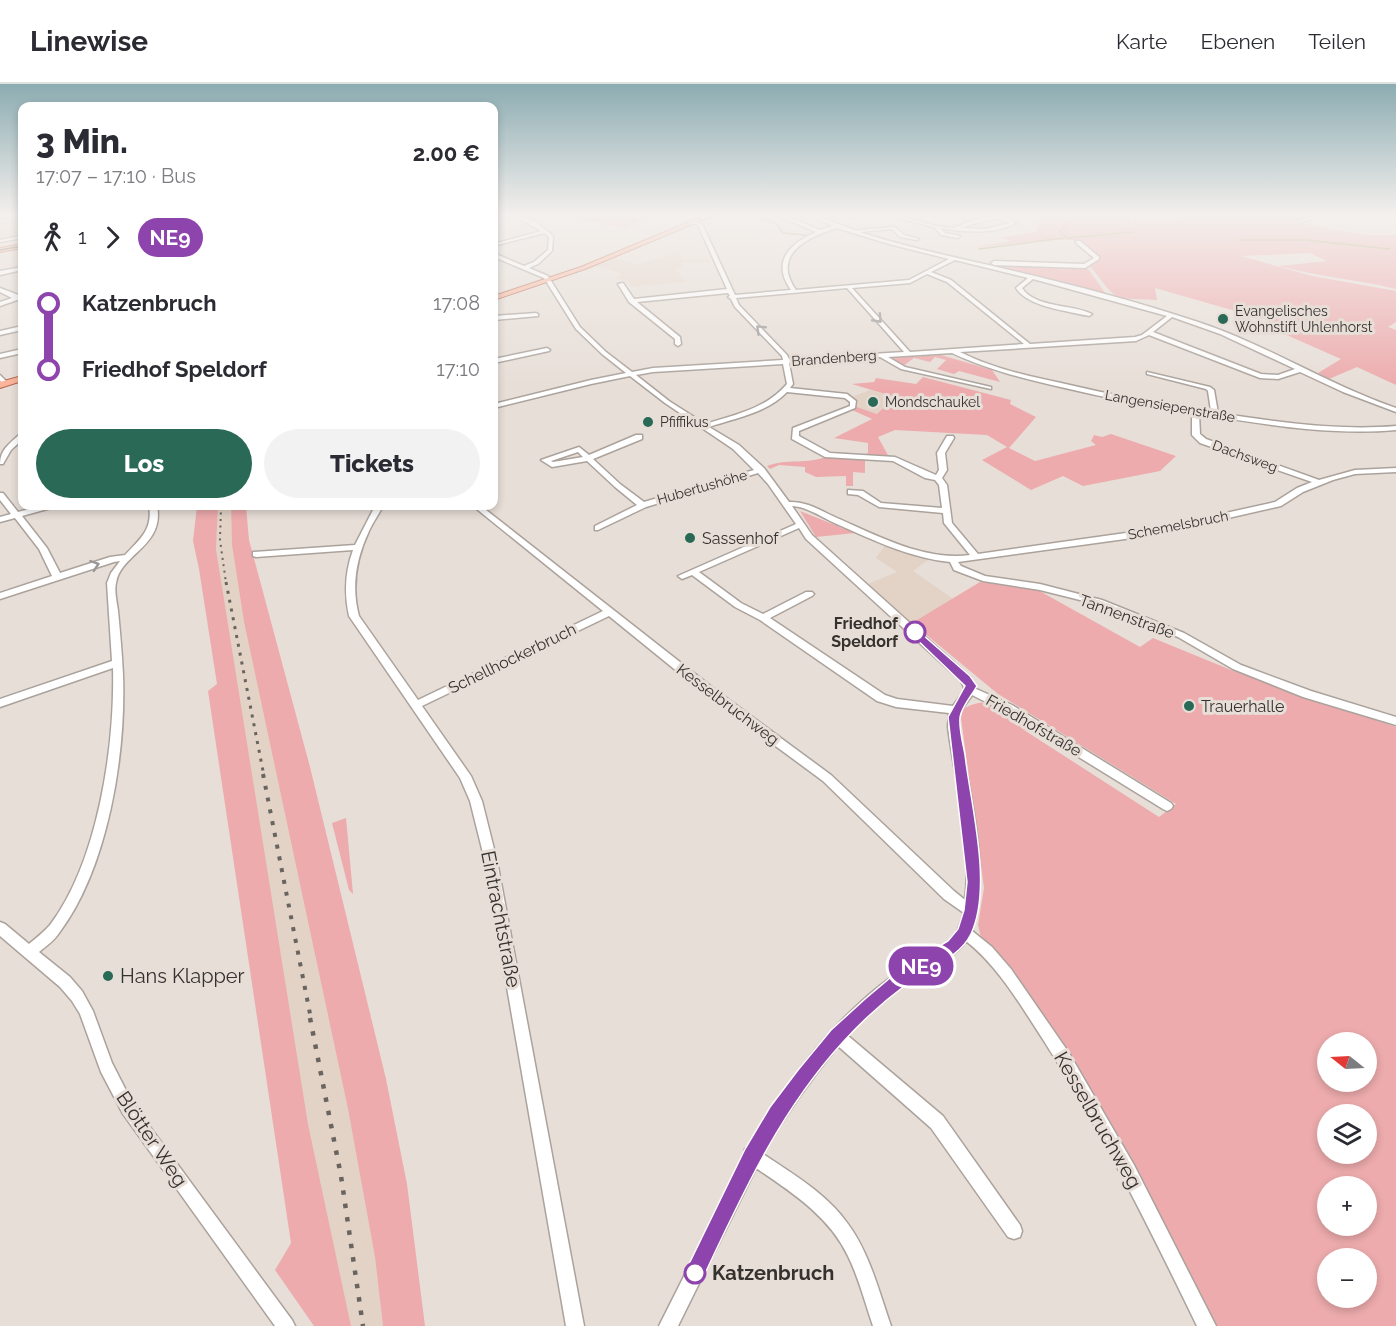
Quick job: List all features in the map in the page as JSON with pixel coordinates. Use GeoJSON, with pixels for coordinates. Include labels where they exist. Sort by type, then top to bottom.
{"type":"FeatureCollection","features":[{"type":"Feature","properties":{"kind":"main road"},"geometry":{"type":"LineString","coordinates":[[498,297],[570,272]]}},
{"type":"Feature","properties":{"kind":"main road"},"geometry":{"type":"LineString","coordinates":[[2,381],[18,379]]}},
{"type":"Feature","properties":{"kind":"street","name":"Friedhofstraße"},"geometry":{"type":"LineString","coordinates":[[538,272],[548,280],[578,327],[631,374],[736,447],[761,470],[788,504],[809,537],[966,679],[970,690],[1008,708],[1167,806]]}},
{"type":"Feature","properties":{"kind":"street"},"geometry":{"type":"LineString","coordinates":[[704,426],[752,411],[786,390],[790,384],[786,362],[778,347],[736,306],[721,272]]}},
{"type":"Feature","properties":{"kind":"street"},"geometry":{"type":"LineString","coordinates":[[786,272],[790,286],[794,291]]}},
{"type":"Feature","properties":{"kind":"street"},"geometry":{"type":"LineString","coordinates":[[1008,272],[1170,316],[1230,335],[1303,369],[1351,395],[1396,410]]}},
{"type":"Feature","properties":{"kind":"street"},"geometry":{"type":"LineString","coordinates":[[631,301],[910,281],[928,273],[949,281],[1028,345]]}},
{"type":"Feature","properties":{"kind":"street"},"geometry":{"type":"LineString","coordinates":[[553,287],[565,274]]}},
{"type":"Feature","properties":{"kind":"street"},"geometry":{"type":"LineString","coordinates":[[1032,278],[1019,288],[1028,298],[1089,315]]}},
{"type":"Feature","properties":{"kind":"street"},"geometry":{"type":"LineString","coordinates":[[621,284],[631,301],[659,320],[678,338],[678,344]]}},
{"type":"Feature","properties":{"kind":"street"},"geometry":{"type":"LineString","coordinates":[[848,286],[908,353]]}},
{"type":"Feature","properties":{"kind":"street"},"geometry":{"type":"LineString","coordinates":[[0,290],[18,297]]}},
{"type":"Feature","properties":{"kind":"street"},"geometry":{"type":"LineString","coordinates":[[0,304],[18,299]]}},
{"type":"Feature","properties":{"kind":"street"},"geometry":{"type":"LineString","coordinates":[[498,318],[536,315]]}},
{"type":"Feature","properties":{"kind":"street","name":"Brandenberg"},"geometry":{"type":"LineString","coordinates":[[498,405],[631,374],[951,350],[1130,340],[1149,333],[1170,316]]}},
{"type":"Feature","properties":{"kind":"street"},"geometry":{"type":"LineString","coordinates":[[0,333],[18,329]]}},
{"type":"Feature","properties":{"kind":"street"},"geometry":{"type":"LineString","coordinates":[[1149,333],[1260,376],[1278,377],[1303,369]]}},
{"type":"Feature","properties":{"kind":"street"},"geometry":{"type":"LineString","coordinates":[[498,361],[547,350]]}},
{"type":"Feature","properties":{"kind":"street","name":"Langensiepenstraße"},"geometry":{"type":"LineString","coordinates":[[951,350],[960,357],[1028,378],[1195,412],[1370,431],[1396,428]]}},
{"type":"Feature","properties":{"kind":"street"},"geometry":{"type":"LineString","coordinates":[[0,356],[18,352]]}},
{"type":"Feature","properties":{"kind":"street"},"geometry":{"type":"LineString","coordinates":[[880,356],[903,368],[989,388]]}},
{"type":"Feature","properties":{"kind":"street"},"geometry":{"type":"LineString","coordinates":[[1149,373],[1208,388],[1211,390],[1215,415]]}},
{"type":"Feature","properties":{"kind":"street"},"geometry":{"type":"LineString","coordinates":[[786,390],[847,396],[853,401],[853,407],[796,430],[795,437],[833,456],[895,459],[928,476],[938,478],[943,485],[948,523],[975,556]]}},
{"type":"Feature","properties":{"kind":"street","name":"Dachsweg"},"geometry":{"type":"LineString","coordinates":[[1195,412],[1196,435],[1203,441],[1318,482]]}},
{"type":"Feature","properties":{"kind":"street"},"geometry":{"type":"LineString","coordinates":[[588,458],[579,449],[545,460],[552,465],[588,458],[639,437]]}},
{"type":"Feature","properties":{"kind":"street"},"geometry":{"type":"LineString","coordinates":[[938,478],[943,470],[941,453],[950,438]]}},
{"type":"Feature","properties":{"kind":"street"},"geometry":{"type":"LineString","coordinates":[[0,461],[18,440]]}},
{"type":"Feature","properties":{"kind":"street","name":"Hubertushöhe"},"geometry":{"type":"LineString","coordinates":[[588,458],[621,491],[643,505]]}},
{"type":"Feature","properties":{"kind":"street","name":"Hubertushöhe"},"geometry":{"type":"LineString","coordinates":[[598,528],[643,505],[761,470]]}},
{"type":"Feature","properties":{"kind":"street","name":"Schemelsbruch"},"geometry":{"type":"LineString","coordinates":[[952,560],[1154,532],[1278,504],[1318,482],[1355,472],[1396,470]]}},
{"type":"Feature","properties":{"kind":"street"},"geometry":{"type":"LineString","coordinates":[[850,492],[860,493],[879,505],[946,511]]}},
{"type":"Feature","properties":{"kind":"street"},"geometry":{"type":"LineString","coordinates":[[0,495],[43,548],[58,578]]}},
{"type":"Feature","properties":{"kind":"street","name":"Tannenstraße"},"geometry":{"type":"LineString","coordinates":[[788,504],[801,504],[908,549],[936,558],[952,560],[957,568],[983,578],[1040,587],[1099,602],[1181,635],[1237,667],[1317,697],[1396,721]]}},
{"type":"Feature","properties":{"kind":"street"},"geometry":{"type":"LineString","coordinates":[[0,520],[34,510]]}},
{"type":"Feature","properties":{"kind":"street"},"geometry":{"type":"LineString","coordinates":[[30,952],[52,932],[60,920],[82,875],[97,832],[111,773],[118,691],[111,584],[115,571],[155,524],[158,516],[155,510]]}},
{"type":"Feature","properties":{"kind":"street","name":"Eintrachtstraße"},"geometry":{"type":"LineString","coordinates":[[377,510],[358,547],[348,583],[354,616],[465,776],[485,831],[575,1326]]}},
{"type":"Feature","properties":{"kind":"street","name":"Kesselbruchweg"},"geometry":{"type":"LineString","coordinates":[[482,510],[709,691],[827,778],[949,895],[971,910]]}},
{"type":"Feature","properties":{"kind":"street"},"geometry":{"type":"LineString","coordinates":[[682,576],[800,525]]}},
{"type":"Feature","properties":{"kind":"street"},"geometry":{"type":"LineString","coordinates":[[256,554],[358,547]]}},
{"type":"Feature","properties":{"kind":"street"},"geometry":{"type":"LineString","coordinates":[[0,597],[125,558]]}},
{"type":"Feature","properties":{"kind":"street"},"geometry":{"type":"LineString","coordinates":[[693,572],[738,605],[763,618],[881,698],[896,703],[956,710]]}},
{"type":"Feature","properties":{"kind":"street"},"geometry":{"type":"LineString","coordinates":[[763,618],[808,594]]}},
{"type":"Feature","properties":{"kind":"street","name":"Schellhockerbruch"},"geometry":{"type":"LineString","coordinates":[[416,705],[609,612]]}},
{"type":"Feature","properties":{"kind":"street"},"geometry":{"type":"LineString","coordinates":[[0,703],[117,663]]}},
{"type":"Feature","properties":{"kind":"street"},"geometry":{"type":"LineString","coordinates":[[668,1326],[751,1155],[776,1114],[837,1036],[903,977],[953,946],[964,932],[971,910],[974,882],[954,723],[956,710],[970,690]]}},
{"type":"Feature","properties":{"kind":"street","name":"Blötter Weg"},"geometry":{"type":"LineString","coordinates":[[0,928],[65,982],[77,996],[86,1011],[106,1067],[129,1110],[286,1326]]}},
{"type":"Feature","properties":{"kind":"street","name":"Kesselbruchweg"},"geometry":{"type":"LineString","coordinates":[[964,932],[998,960],[1072,1070],[1139,1189],[1207,1326]]}},
{"type":"Feature","properties":{"kind":"street"},"geometry":{"type":"LineString","coordinates":[[837,1036],[937,1122],[1014,1231]]}},
{"type":"Feature","properties":{"kind":"street"},"geometry":{"type":"LineString","coordinates":[[751,1155],[821,1207],[841,1228],[857,1258],[882,1326]]}},
{"type":"Feature","properties":{"kind":"shaded area"},"geometry":{"type":"Polygon","coordinates":[[[616,272],[678,272],[686,282],[632,287],[628,281],[614,279],[623,274],[616,272]]]}},
{"type":"Feature","properties":{"kind":"shaded area"},"geometry":{"type":"Polygon","coordinates":[[[1016,272],[1090,272],[1106,294],[1016,272]]]}},
{"type":"Feature","properties":{"kind":"shaded area"},"geometry":{"type":"Polygon","coordinates":[[[1095,272],[1298,272],[1396,291],[1396,322],[1388,327],[1396,330],[1396,385],[1357,367],[1329,379],[1318,373],[1341,359],[1273,329],[1285,325],[1280,322],[1155,288],[1157,300],[1122,298],[1111,292],[1095,272]]]}},
{"type":"Feature","properties":{"kind":"shaded area"},"geometry":{"type":"Polygon","coordinates":[[[1305,272],[1396,272],[1396,289],[1305,272]]]}},
{"type":"Feature","properties":{"kind":"shaded area"},"geometry":{"type":"Polygon","coordinates":[[[941,355],[992,370],[1000,382],[959,371],[954,374],[937,369],[946,360],[935,357],[930,362],[914,358],[903,366],[889,358],[941,355]]]}},
{"type":"Feature","properties":{"kind":"shaded area"},"geometry":{"type":"Polygon","coordinates":[[[923,377],[1011,400],[1010,404],[1036,417],[1009,448],[1035,461],[1096,445],[1091,441],[1094,435],[1102,437],[1111,434],[1176,456],[1160,471],[1083,486],[1063,476],[1031,490],[982,460],[1007,447],[987,435],[895,430],[878,437],[889,457],[861,456],[868,453],[868,443],[834,438],[872,419],[852,410],[854,406],[877,414],[895,397],[852,384],[874,382],[876,378],[916,384],[923,377]]]}},
{"type":"Feature","properties":{"kind":"shaded area","name":"Mondschaukel"},"geometry":{"type":"Polygon","coordinates":[[[870,390],[896,397],[877,414],[854,406],[854,396],[870,390]]]}},
{"type":"Feature","properties":{"kind":"shaded area"},"geometry":{"type":"Polygon","coordinates":[[[828,456],[865,459],[865,473],[853,472],[853,486],[846,486],[846,476],[816,477],[805,472],[805,467],[779,465],[770,469],[767,466],[782,462],[820,459],[828,456]]]}},
{"type":"Feature","properties":{"kind":"shaded area"},"geometry":{"type":"Polygon","coordinates":[[[197,510],[218,510],[216,549],[308,1124],[351,1326],[314,1326],[275,1270],[291,1243],[208,691],[217,684],[193,541],[197,510]]]}},
{"type":"Feature","properties":{"kind":"shaded area"},"geometry":{"type":"Polygon","coordinates":[[[218,510],[231,510],[232,545],[244,622],[348,1109],[375,1257],[383,1326],[351,1326],[308,1124],[216,549],[218,510]]]}},
{"type":"Feature","properties":{"kind":"shaded area"},"geometry":{"type":"Polygon","coordinates":[[[231,510],[246,510],[249,540],[310,767],[386,1079],[407,1184],[425,1326],[383,1326],[375,1257],[348,1109],[244,622],[232,545],[231,510]]]}},
{"type":"Feature","properties":{"kind":"shaded area"},"geometry":{"type":"Polygon","coordinates":[[[800,511],[855,533],[816,537],[800,511]]]}},
{"type":"Feature","properties":{"kind":"shaded area"},"geometry":{"type":"Polygon","coordinates":[[[886,544],[928,560],[913,571],[953,599],[912,623],[868,584],[897,572],[876,558],[886,544]]]}},
{"type":"Feature","properties":{"kind":"shaded area"},"geometry":{"type":"Polygon","coordinates":[[[980,582],[1036,589],[1140,647],[1153,638],[1231,670],[1396,727],[1396,1326],[1212,1326],[1075,1065],[1003,958],[981,938],[978,925],[984,888],[961,718],[963,709],[982,703],[997,706],[1028,727],[1024,730],[1159,817],[1176,804],[998,694],[912,623],[980,582]]]}},
{"type":"Feature","properties":{"kind":"shaded area"},"geometry":{"type":"Polygon","coordinates":[[[346,818],[353,894],[349,890],[332,823],[346,818]]]}},
{"type":"Feature","properties":{"kind":"railway"},"geometry":{"type":"LineString","coordinates":[[221,510],[220,540],[226,583]]}},
{"type":"Feature","properties":{"kind":"railway"},"geometry":{"type":"LineString","coordinates":[[226,582],[264,776]]}},
{"type":"Feature","properties":{"kind":"railway"},"geometry":{"type":"LineString","coordinates":[[263,774],[311,1019]]}},
{"type":"Feature","properties":{"kind":"railway"},"geometry":{"type":"LineString","coordinates":[[310,1018],[341,1176],[363,1326]]}},
{"type":"Feature","properties":{"kind":"bus line","name":"NE9"},"geometry":{"type":"LineString","coordinates":[[695,1273],[751,1155],[776,1114],[804,1076],[837,1036],[870,1004],[903,977],[953,946],[964,932],[971,910],[974,882],[954,717],[956,710],[969,694],[971,686],[915,632]]}},
{"type":"Feature","properties":{"kind":"place","name":"Evangelisches Wohnstift Uhlenhorst"},"geometry":{"type":"Point","coordinates":[1223,319]}},
{"type":"Feature","properties":{"kind":"place","name":"Mondschaukel"},"geometry":{"type":"Point","coordinates":[873,402]}},
{"type":"Feature","properties":{"kind":"place","name":"Pfiffikus"},"geometry":{"type":"Point","coordinates":[648,422]}},
{"type":"Feature","properties":{"kind":"place","name":"Sassenhof"},"geometry":{"type":"Point","coordinates":[690,538]}},
{"type":"Feature","properties":{"kind":"place","name":"Friedhof Speldorf"},"geometry":{"type":"Point","coordinates":[915,632]}},
{"type":"Feature","properties":{"kind":"place","name":"Trauerhalle"},"geometry":{"type":"Point","coordinates":[1189,706]}},
{"type":"Feature","properties":{"kind":"place","name":"Hans Klapper"},"geometry":{"type":"Point","coordinates":[108,976]}},
{"type":"Feature","properties":{"kind":"place","name":"Katzenbruch"},"geometry":{"type":"Point","coordinates":[695,1273]}}]}
